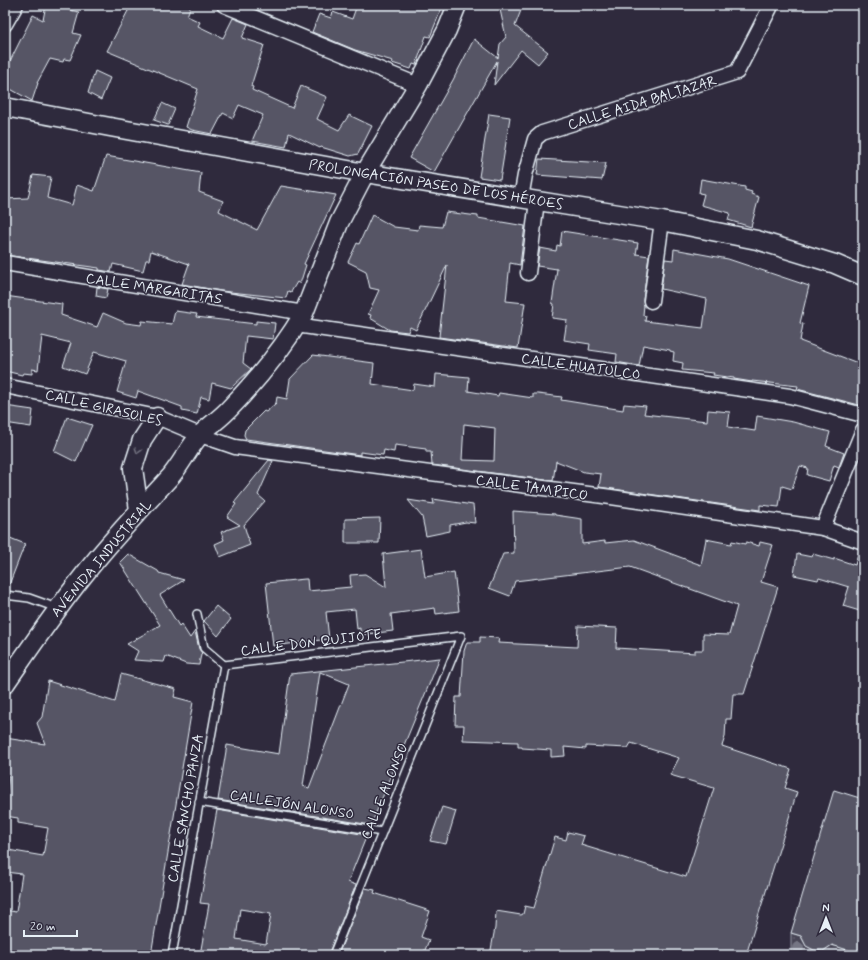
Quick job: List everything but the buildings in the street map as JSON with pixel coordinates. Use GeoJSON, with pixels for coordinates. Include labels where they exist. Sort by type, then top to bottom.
{"type":"FeatureCollection","features":[{"type":"Feature","properties":{"kind":"street"},"geometry":{"type":"LineString","coordinates":[[5,24],[16,5]]}},
{"type":"Feature","properties":{"kind":"street"},"geometry":{"type":"LineString","coordinates":[[224,5],[418,85]]}},
{"type":"Feature","properties":{"kind":"street","name":"AVENIDA INDUSTRIAL"},"geometry":{"type":"LineString","coordinates":[[5,684],[58,608],[84,574],[138,510],[172,474],[200,435],[229,409],[269,364],[300,319],[339,223],[365,172],[418,85],[447,30],[457,5]]}},
{"type":"Feature","properties":{"kind":"street","name":"CALLE AIDA BALTAZAR"},"geometry":{"type":"LineString","coordinates":[[528,273],[529,199],[525,175],[535,139],[542,133],[737,72],[770,8],[769,5]]}},
{"type":"Feature","properties":{"kind":"street","name":"PROLONGACIÓN PASEO DE LOS HÉROES"},"geometry":{"type":"LineString","coordinates":[[5,106],[110,127],[365,172],[662,220],[757,240],[835,264],[863,276]]}},
{"type":"Feature","properties":{"kind":"street"},"geometry":{"type":"LineString","coordinates":[[651,300],[662,220]]}},
{"type":"Feature","properties":{"kind":"street","name":"CALLE MARGARITAS"},"geometry":{"type":"LineString","coordinates":[[5,263],[300,319]]}},
{"type":"Feature","properties":{"kind":"street","name":"CALLE HUATULCO"},"geometry":{"type":"LineString","coordinates":[[300,319],[790,396],[863,415]]}},
{"type":"Feature","properties":{"kind":"street","name":"CALLE GIRASOLES"},"geometry":{"type":"LineString","coordinates":[[5,386],[157,417],[200,435]]}},
{"type":"Feature","properties":{"kind":"street"},"geometry":{"type":"LineString","coordinates":[[138,510],[133,468],[142,440],[157,417]]}},
{"type":"Feature","properties":{"kind":"street"},"geometry":{"type":"LineString","coordinates":[[823,528],[863,430]]}},
{"type":"Feature","properties":{"kind":"street","name":"CALLE TAMPICO"},"geometry":{"type":"LineString","coordinates":[[200,435],[235,447],[611,497],[823,528],[863,542]]}},
{"type":"Feature","properties":{"kind":"lane"},"geometry":{"type":"LineString","coordinates":[[5,595],[29,598],[58,608]]}},
{"type":"Feature","properties":{"kind":"lane","name":"CALLE DON QUIJOTE"},"geometry":{"type":"LineString","coordinates":[[197,614],[204,648],[224,666],[461,636]]}},
{"type":"Feature","properties":{"kind":"lane","name":"CALLE ALONSO"},"geometry":{"type":"LineString","coordinates":[[333,955],[461,636]]}},
{"type":"Feature","properties":{"kind":"lane","name":"CALLE SANCHO PANZA"},"geometry":{"type":"LineString","coordinates":[[172,955],[224,666]]}},
{"type":"Feature","properties":{"kind":"lane","name":"CALLEJÓN ALONSO"},"geometry":{"type":"LineString","coordinates":[[199,802],[382,832]]}},
{"type":"Feature","properties":{"kind":"shaded area"},"geometry":{"type":"Polygon","coordinates":[[[791,933],[801,936],[804,943],[812,950],[819,952],[823,951],[832,945],[851,951],[850,955],[791,955],[791,933]]]}}]}
